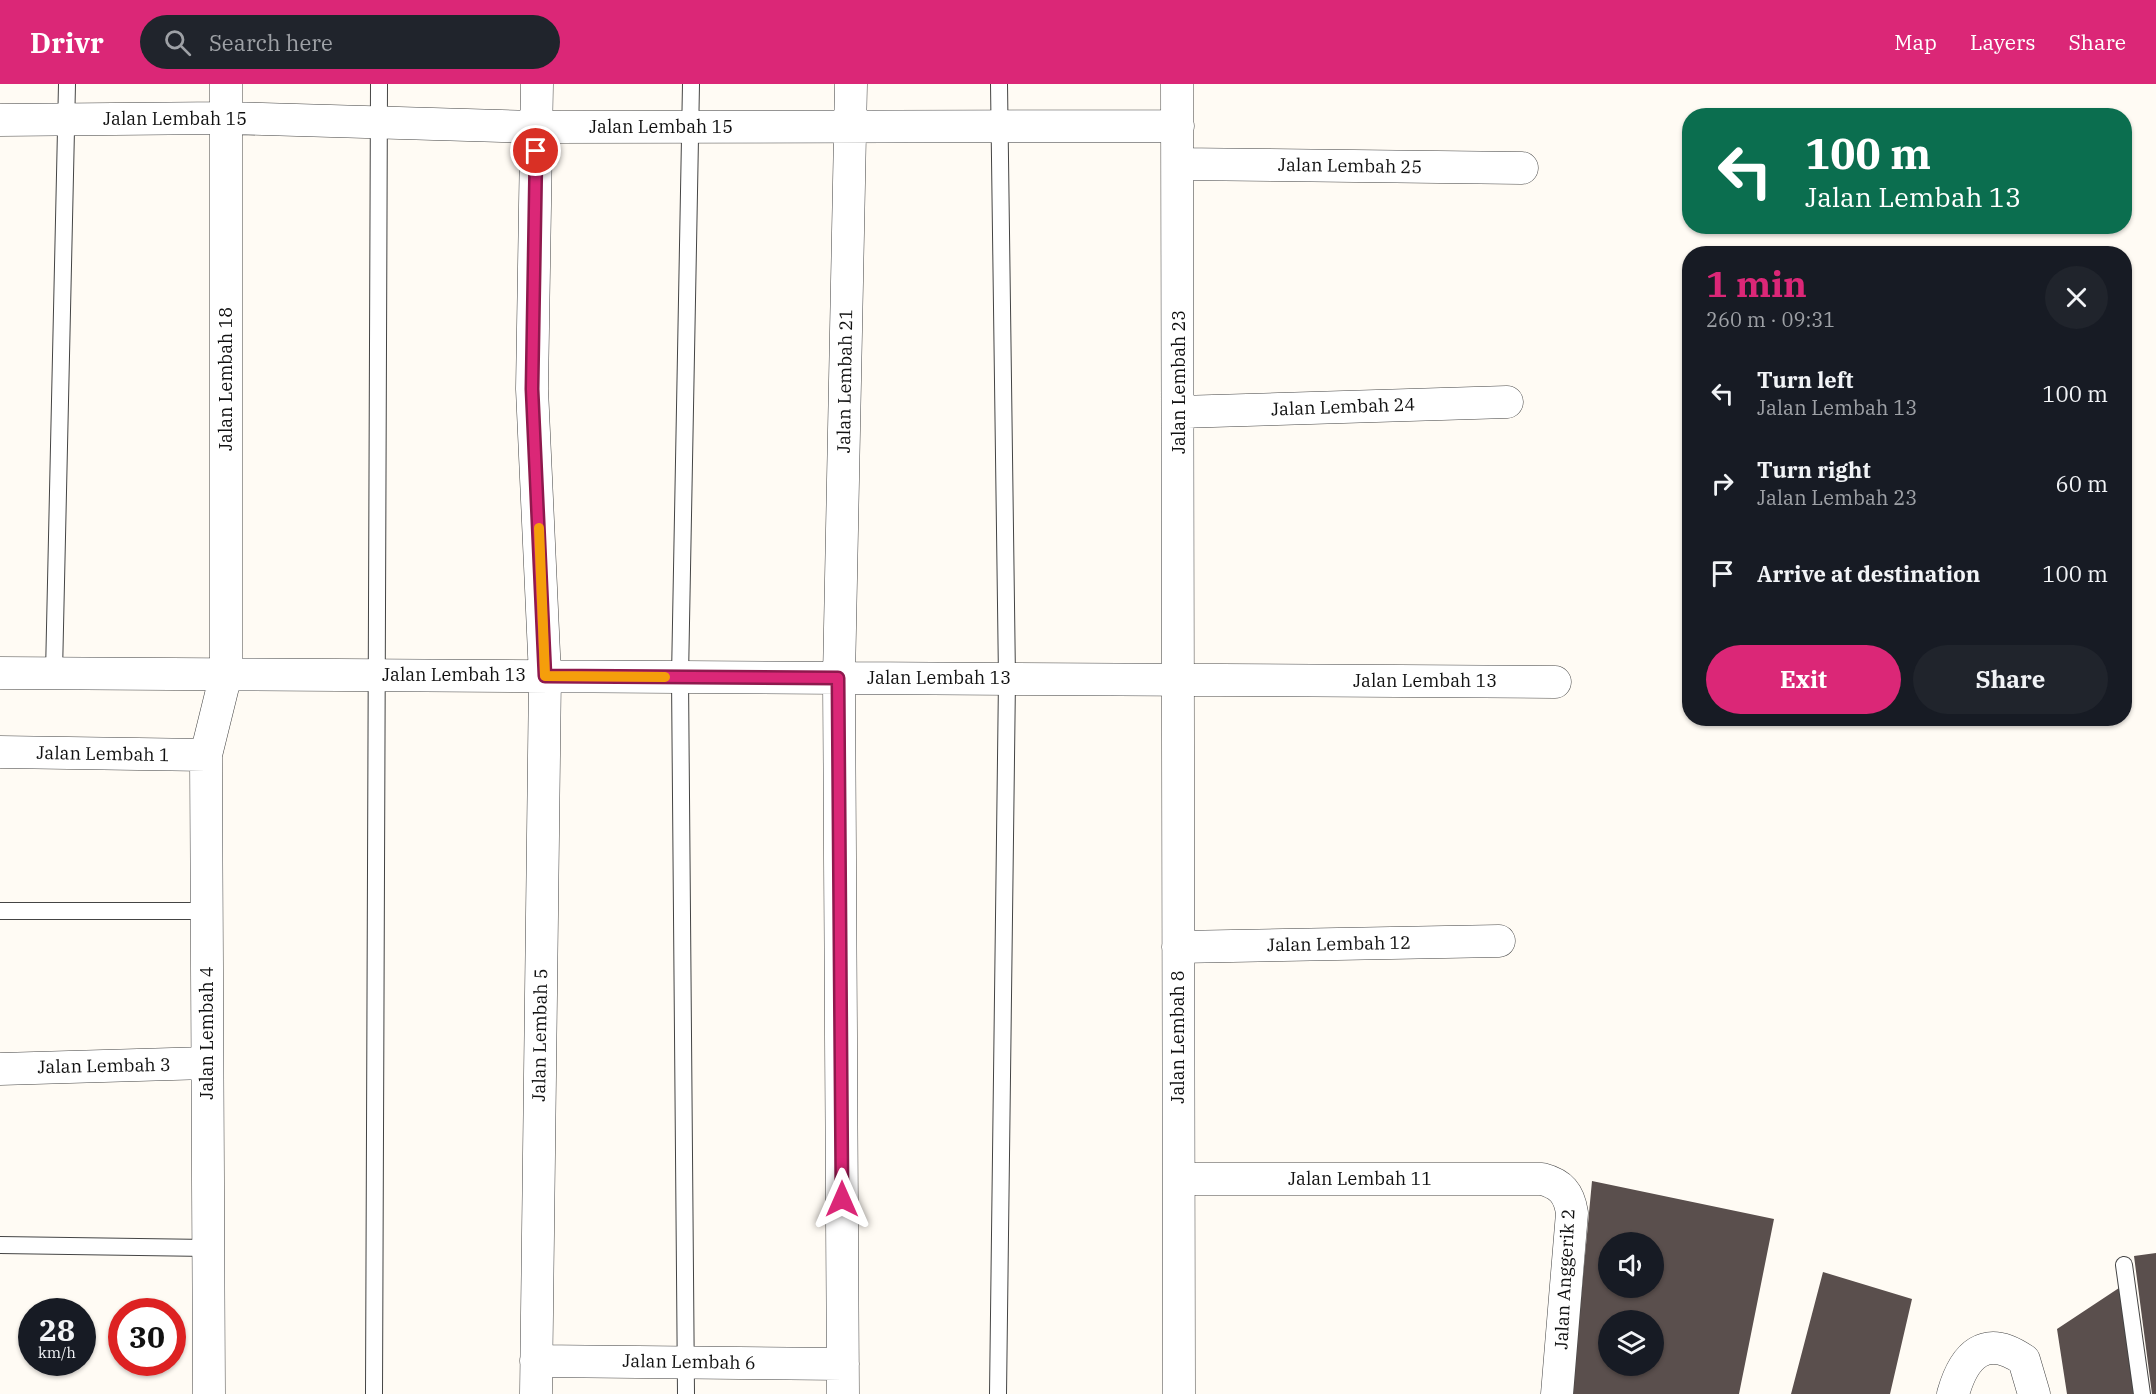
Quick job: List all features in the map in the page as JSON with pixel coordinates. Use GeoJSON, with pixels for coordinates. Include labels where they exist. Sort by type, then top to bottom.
{"type":"FeatureCollection","features":[{"type":"Feature","properties":{"kind":"street","name":"Jalan Lembah 18"},"geometry":{"type":"LineString","coordinates":[[226,84],[226,674]]}},
{"type":"Feature","properties":{"kind":"street"},"geometry":{"type":"LineString","coordinates":[[537,84],[532,389],[545,676]]}},
{"type":"Feature","properties":{"kind":"street","name":"Jalan Lembah 21"},"geometry":{"type":"LineString","coordinates":[[843,1379],[838,678],[851,84]]}},
{"type":"Feature","properties":{"kind":"street","name":"Jalan Lembah 23"},"geometry":{"type":"LineString","coordinates":[[1178,84],[1178,680]]}},
{"type":"Feature","properties":{"kind":"street","name":"Jalan Lembah 15"},"geometry":{"type":"LineString","coordinates":[[0,120],[226,118],[537,127],[1178,126]]}},
{"type":"Feature","properties":{"kind":"street","name":"Jalan Lembah 25"},"geometry":{"type":"LineString","coordinates":[[1178,164],[1522,168]]}},
{"type":"Feature","properties":{"kind":"street","name":"Jalan Lembah 24"},"geometry":{"type":"LineString","coordinates":[[1179,412],[1507,402]]}},
{"type":"Feature","properties":{"kind":"street","name":"Jalan Lembah 13"},"geometry":{"type":"LineString","coordinates":[[0,673],[1555,682]]}},
{"type":"Feature","properties":{"kind":"street","name":"Jalan Lembah 4"},"geometry":{"type":"LineString","coordinates":[[208,1394],[206,755],[226,674]]}},
{"type":"Feature","properties":{"kind":"street","name":"Jalan Lembah 5"},"geometry":{"type":"LineString","coordinates":[[536,1394],[545,676]]}},
{"type":"Feature","properties":{"kind":"street","name":"Jalan Lembah 8"},"geometry":{"type":"LineString","coordinates":[[1178,680],[1179,1394]]}},
{"type":"Feature","properties":{"kind":"street","name":"Jalan Lembah 1"},"geometry":{"type":"LineString","coordinates":[[0,752],[206,755]]}},
{"type":"Feature","properties":{"kind":"street","name":"Jalan Lembah 12"},"geometry":{"type":"LineString","coordinates":[[1178,947],[1499,941]]}},
{"type":"Feature","properties":{"kind":"street","name":"Jalan Lembah 3"},"geometry":{"type":"LineString","coordinates":[[0,1068],[207,1063]]}},
{"type":"Feature","properties":{"kind":"street","name":"Jalan Lembah 11"},"geometry":{"type":"LineString","coordinates":[[1179,1179],[1542,1179]]}},
{"type":"Feature","properties":{"kind":"street","name":"Jalan Anggerik 2"},"geometry":{"type":"LineString","coordinates":[[1542,1179],[1554,1182],[1564,1190],[1570,1201],[1572,1213],[1557,1394]]}},
{"type":"Feature","properties":{"kind":"street"},"geometry":{"type":"LineString","coordinates":[[1953,1394],[1966,1362],[1974,1353],[1990,1348],[2008,1351],[2024,1360],[2034,1394]]}},
{"type":"Feature","properties":{"kind":"street","name":"Jalan Lembah 6"},"geometry":{"type":"LineString","coordinates":[[536,1361],[685,1361],[843,1379]]}},
{"type":"Feature","properties":{"kind":"lane"},"geometry":{"type":"LineString","coordinates":[[54,673],[67,84]]}},
{"type":"Feature","properties":{"kind":"lane"},"geometry":{"type":"LineString","coordinates":[[374,1394],[373,1174],[378,675],[379,84]]}},
{"type":"Feature","properties":{"kind":"lane"},"geometry":{"type":"LineString","coordinates":[[686,1394],[680,677],[691,84]]}},
{"type":"Feature","properties":{"kind":"lane"},"geometry":{"type":"LineString","coordinates":[[998,1394],[1007,679],[999,84]]}},
{"type":"Feature","properties":{"kind":"lane"},"geometry":{"type":"LineString","coordinates":[[0,911],[207,911]]}},
{"type":"Feature","properties":{"kind":"lane"},"geometry":{"type":"LineString","coordinates":[[0,1245],[208,1248]]}},
{"type":"Feature","properties":{"kind":"lane"},"geometry":{"type":"LineString","coordinates":[[2124,1265],[2142,1394]]}},
{"type":"Feature","properties":{"kind":"building"},"geometry":{"type":"Polygon","coordinates":[[[1592,1181],[1774,1219],[1739,1394],[1572,1394],[1592,1181]]]}},
{"type":"Feature","properties":{"kind":"building"},"geometry":{"type":"Polygon","coordinates":[[[2156,1253],[2156,1394],[2152,1394],[2134,1256],[2156,1253]]]}},
{"type":"Feature","properties":{"kind":"building"},"geometry":{"type":"Polygon","coordinates":[[[1823,1272],[1912,1299],[1890,1394],[1791,1394],[1823,1272]]]}},
{"type":"Feature","properties":{"kind":"building"},"geometry":{"type":"Polygon","coordinates":[[[2122,1286],[2137,1394],[2067,1394],[2057,1329],[2122,1286]]]}},
{"type":"Feature","properties":{"kind":"slow traffic"},"geometry":{"type":"LineString","coordinates":[[539,528],[545,676],[665,677]]}},
{"type":"Feature","properties":{"kind":"route"},"geometry":{"type":"LineString","coordinates":[[536,151],[532,389],[545,676],[838,678],[842,1199]]}}]}
